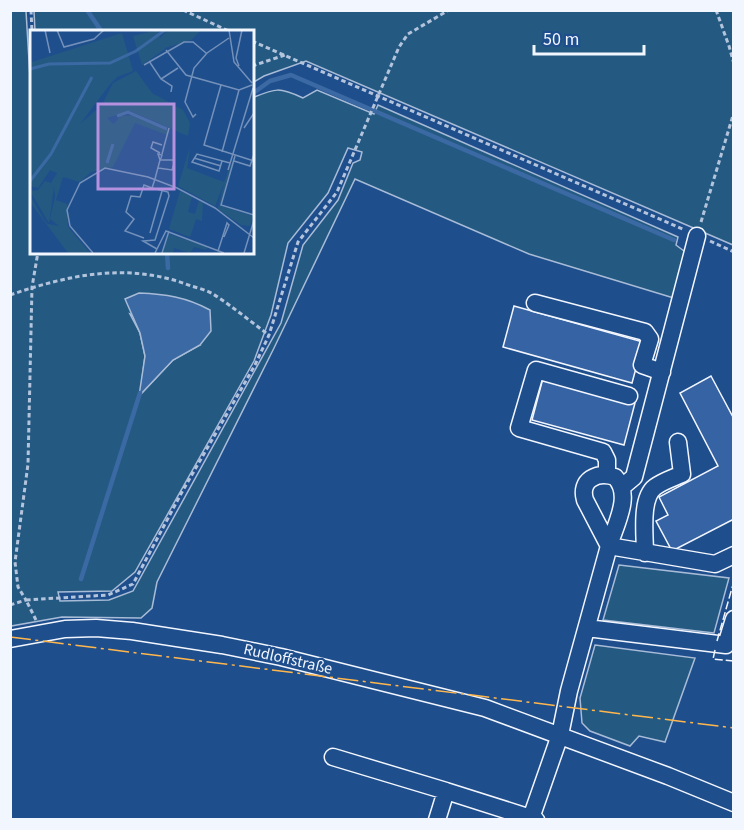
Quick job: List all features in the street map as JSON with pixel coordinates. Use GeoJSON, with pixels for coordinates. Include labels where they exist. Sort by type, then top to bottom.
{"type":"FeatureCollection","features":[{"type":"Feature","properties":{"kind":"street"},"geometry":{"type":"LineString","coordinates":[[622,487],[634,477],[698,236]]}},
{"type":"Feature","properties":{"kind":"street"},"geometry":{"type":"LineString","coordinates":[[535,303],[645,332],[650,339],[642,365],[662,372]]}},
{"type":"Feature","properties":{"kind":"street"},"geometry":{"type":"LineString","coordinates":[[607,474],[603,452],[519,428],[536,370],[629,396]]}},
{"type":"Feature","properties":{"kind":"street"},"geometry":{"type":"LineString","coordinates":[[645,553],[644,518],[648,494],[655,487],[682,474],[678,442]]}},
{"type":"Feature","properties":{"kind":"street"},"geometry":{"type":"LineString","coordinates":[[333,757],[533,819],[560,735],[569,691],[623,501],[622,487],[615,477],[599,474],[592,477],[584,488],[583,494],[609,546]]}},
{"type":"Feature","properties":{"kind":"street"},"geometry":{"type":"LineString","coordinates":[[609,546],[715,564],[734,555]]}},
{"type":"Feature","properties":{"kind":"street"},"geometry":{"type":"LineString","coordinates":[[587,628],[726,645],[734,620]]}},
{"type":"Feature","properties":{"kind":"street","name":"Rudloffstraße"},"geometry":{"type":"LineString","coordinates":[[10,639],[43,632],[96,628],[222,645],[319,665],[485,708],[734,803]]}},
{"type":"Feature","properties":{"kind":"street"},"geometry":{"type":"LineString","coordinates":[[437,819],[446,791]]}},
{"type":"Feature","properties":{"kind":"path"},"geometry":{"type":"LineString","coordinates":[[31,10],[32,30]]}},
{"type":"Feature","properties":{"kind":"path"},"geometry":{"type":"LineString","coordinates":[[183,10],[227,30]]}},
{"type":"Feature","properties":{"kind":"path"},"geometry":{"type":"LineString","coordinates":[[10,605],[26,600],[108,595],[133,584],[182,492],[255,365],[269,335],[298,242],[337,192],[399,47],[408,34],[449,10]]}},
{"type":"Feature","properties":{"kind":"path"},"geometry":{"type":"LineString","coordinates":[[716,10],[734,64]]}},
{"type":"Feature","properties":{"kind":"path"},"geometry":{"type":"LineString","coordinates":[[254,42],[734,252]]}},
{"type":"Feature","properties":{"kind":"path"},"geometry":{"type":"LineString","coordinates":[[254,65],[285,55]]}},
{"type":"Feature","properties":{"kind":"path"},"geometry":{"type":"LineString","coordinates":[[698,236],[734,112]]}},
{"type":"Feature","properties":{"kind":"path"},"geometry":{"type":"LineString","coordinates":[[38,254],[32,287],[28,464],[15,562],[18,586],[43,632]]}},
{"type":"Feature","properties":{"kind":"path"},"geometry":{"type":"LineString","coordinates":[[10,295],[64,278],[109,272],[151,274],[177,280],[212,293],[269,335]]}},
{"type":"Feature","properties":{"kind":"shaded area"},"geometry":{"type":"Polygon","coordinates":[[[10,11],[26,11],[30,78],[30,254],[254,254],[254,97],[278,90],[303,98],[317,90],[374,114],[378,105],[678,237],[676,245],[688,254],[677,299],[529,254],[355,179],[274,348],[157,582],[152,608],[141,618],[62,617],[11,626],[10,11]],[[348,148],[328,193],[288,243],[271,315],[254,361],[135,572],[112,591],[58,592],[60,601],[109,600],[133,591],[281,323],[303,245],[338,200],[353,163],[360,160],[362,152],[348,148]],[[130,314],[140,333],[145,356],[140,395],[173,360],[200,345],[130,314]]]}},
{"type":"Feature","properties":{"kind":"shaded area"},"geometry":{"type":"Polygon","coordinates":[[[34,11],[733,11],[733,245],[306,61],[254,82],[254,30],[35,30],[34,11]]]}},
{"type":"Feature","properties":{"kind":"shaded area"},"geometry":{"type":"Polygon","coordinates":[[[139,293],[175,297],[210,310],[211,331],[200,345],[173,360],[139,396],[145,356],[140,333],[125,299],[139,293]]]}},
{"type":"Feature","properties":{"kind":"shaded area"},"geometry":{"type":"Polygon","coordinates":[[[619,565],[729,578],[714,633],[603,620],[619,565]]]}},
{"type":"Feature","properties":{"kind":"shaded area"},"geometry":{"type":"Polygon","coordinates":[[[595,645],[695,658],[665,742],[639,736],[630,746],[590,731],[582,723],[580,698],[595,645]]]}},
{"type":"Feature","properties":{"kind":"building"},"geometry":{"type":"Polygon","coordinates":[[[514,306],[643,342],[632,383],[503,347],[514,306]]]}},
{"type":"Feature","properties":{"kind":"building"},"geometry":{"type":"Polygon","coordinates":[[[711,376],[734,419],[734,519],[672,551],[656,521],[668,515],[659,497],[718,466],[680,393],[711,376]]]}},
{"type":"Feature","properties":{"kind":"building"},"geometry":{"type":"Polygon","coordinates":[[[543,378],[635,403],[624,445],[532,420],[543,378]]]}},
{"type":"Feature","properties":{"kind":"waterway"},"geometry":{"type":"LineString","coordinates":[[87,10],[101,30]]}},
{"type":"Feature","properties":{"kind":"waterway"},"geometry":{"type":"LineString","coordinates":[[254,93],[270,81],[291,75],[674,240]]}},
{"type":"Feature","properties":{"kind":"waterway"},"geometry":{"type":"LineString","coordinates":[[167,254],[168,268]]}},
{"type":"Feature","properties":{"kind":"waterway"},"geometry":{"type":"LineString","coordinates":[[81,579],[140,393]]}},
{"type":"Feature","properties":{"kind":"fence"},"geometry":{"type":"LineString","coordinates":[[717,641],[734,581]]}},
{"type":"Feature","properties":{"kind":"fence"},"geometry":{"type":"LineString","coordinates":[[715,650],[713,659],[734,661]]}},
{"type":"Feature","properties":{"kind":"power"},"geometry":{"type":"LineString","coordinates":[[10,637],[734,728]]}}]}
